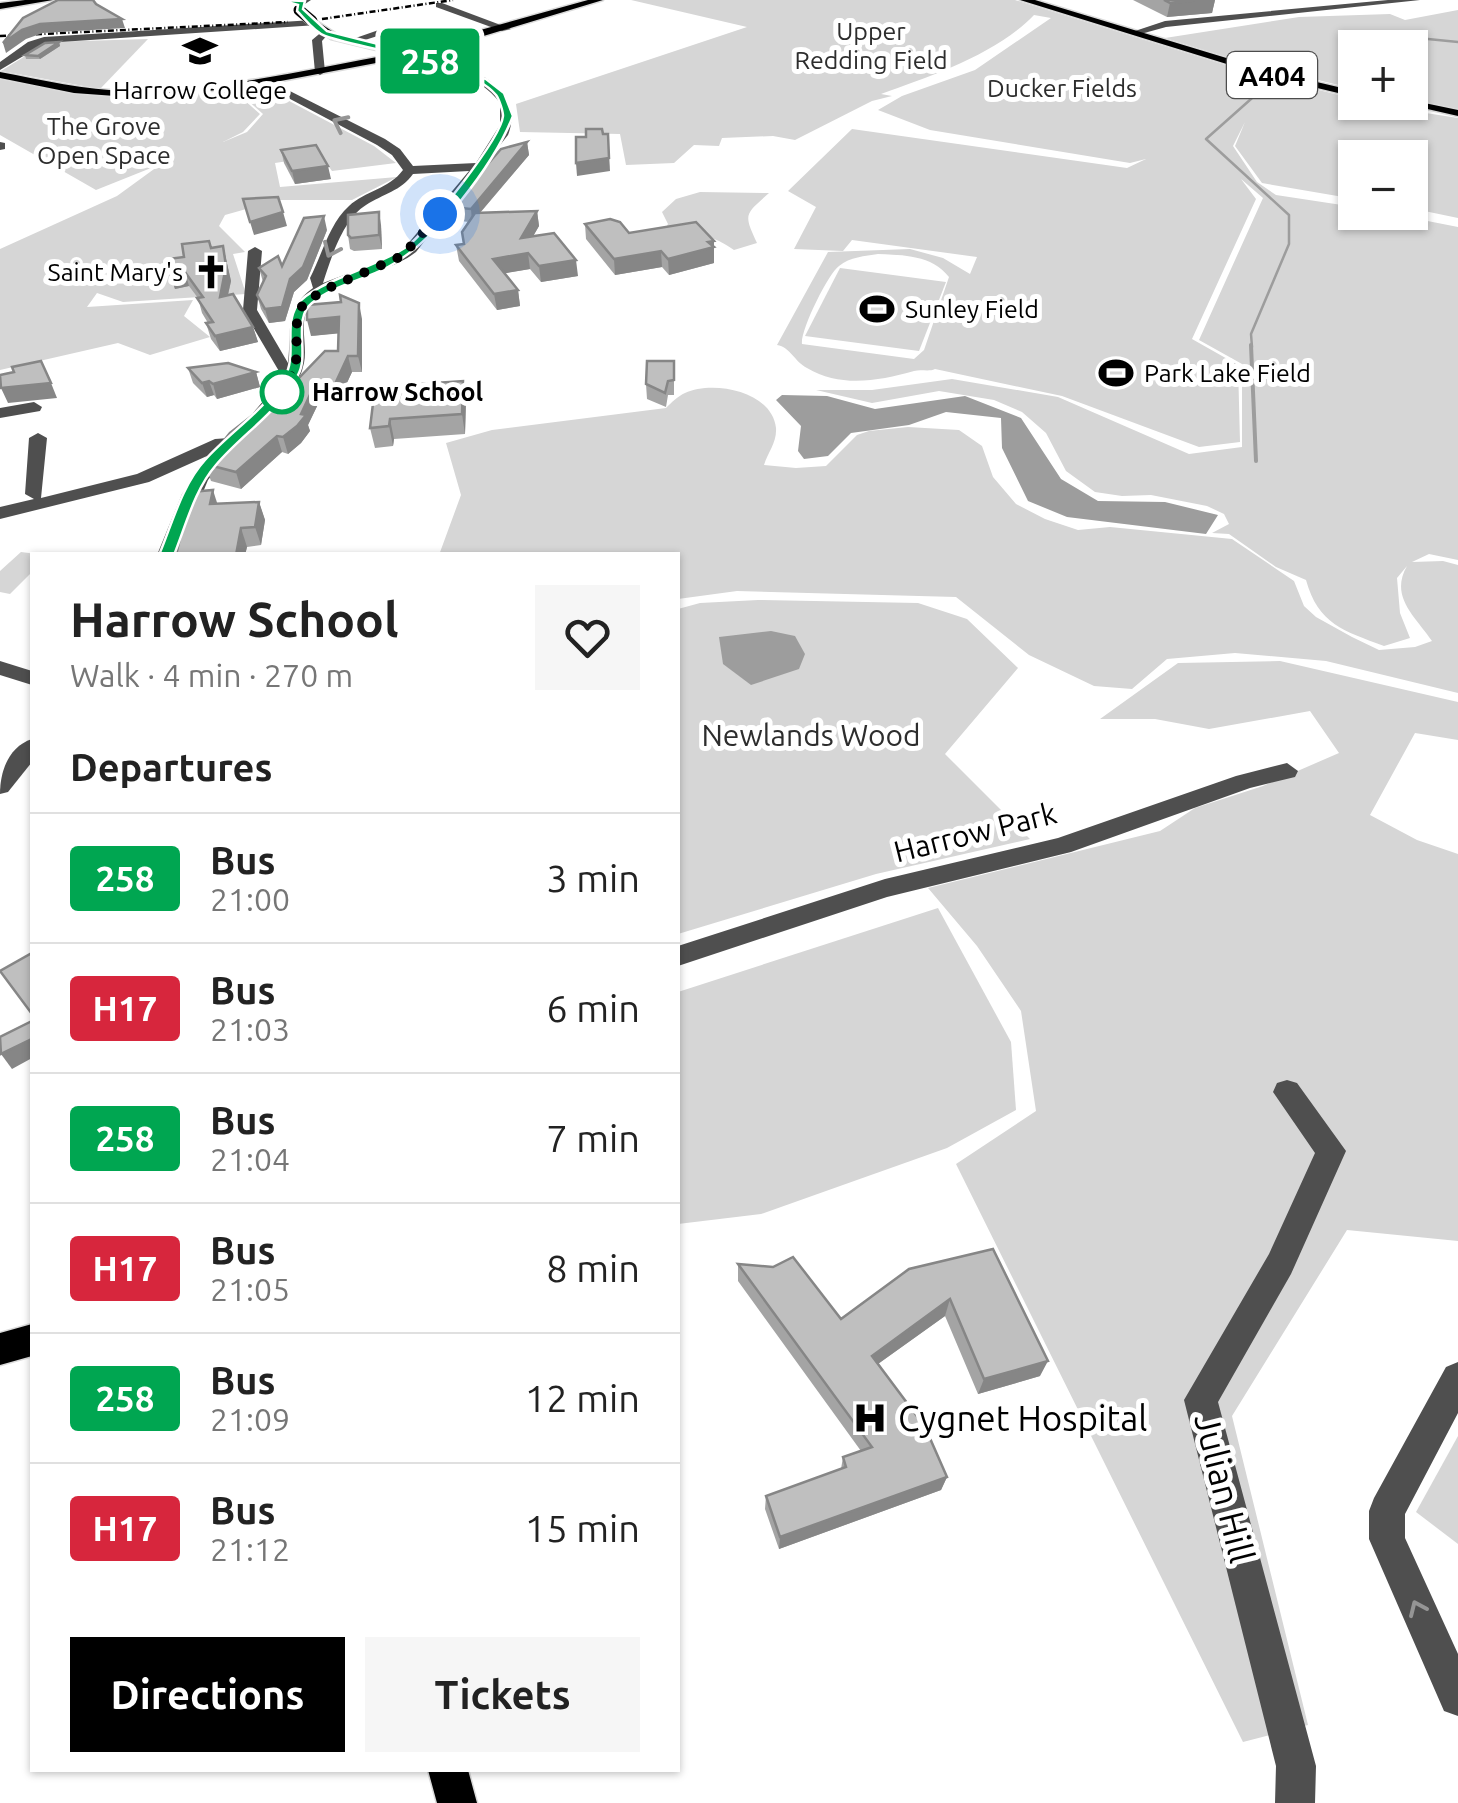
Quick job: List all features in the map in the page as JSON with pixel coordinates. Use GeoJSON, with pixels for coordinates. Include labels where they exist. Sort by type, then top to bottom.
{"type":"FeatureCollection","features":[{"type":"Feature","properties":{"kind":"main road"},"geometry":{"type":"LineString","coordinates":[[0,6],[48,0]]}},
{"type":"Feature","properties":{"kind":"main road"},"geometry":{"type":"LineString","coordinates":[[284,0],[303,4],[324,33],[409,54]]}},
{"type":"Feature","properties":{"kind":"main road"},"geometry":{"type":"LineString","coordinates":[[0,71],[74,90],[130,94],[264,82],[409,54],[598,0]]}},
{"type":"Feature","properties":{"kind":"main road","name":"A404"},"geometry":{"type":"LineString","coordinates":[[1025,0],[1044,2],[1262,72],[1338,90]]}},
{"type":"Feature","properties":{"kind":"main road"},"geometry":{"type":"LineString","coordinates":[[1428,107],[1458,113]]}},
{"type":"Feature","properties":{"kind":"main road"},"geometry":{"type":"LineString","coordinates":[[0,1349],[30,1341]]}},
{"type":"Feature","properties":{"kind":"main road"},"geometry":{"type":"LineString","coordinates":[[449,1772],[457,1803]]}},
{"type":"Feature","properties":{"kind":"street"},"geometry":{"type":"LineString","coordinates":[[1141,34],[1174,23],[1416,0]]}},
{"type":"Feature","properties":{"kind":"street"},"geometry":{"type":"LineString","coordinates":[[439,5],[506,28]]}},
{"type":"Feature","properties":{"kind":"street"},"geometry":{"type":"LineString","coordinates":[[0,71],[32,43],[313,22]]}},
{"type":"Feature","properties":{"kind":"street"},"geometry":{"type":"LineString","coordinates":[[352,41],[396,27]]}},
{"type":"Feature","properties":{"kind":"street"},"geometry":{"type":"LineString","coordinates":[[320,72],[317,40],[324,33]]}},
{"type":"Feature","properties":{"kind":"street"},"geometry":{"type":"LineString","coordinates":[[168,552],[192,492],[218,452],[272,404],[292,376],[300,310],[306,301],[402,256],[424,236],[500,138],[508,116],[501,95],[471,75],[409,54]]}},
{"type":"Feature","properties":{"kind":"street"},"geometry":{"type":"LineString","coordinates":[[264,82],[381,142],[396,152],[409,170]]}},
{"type":"Feature","properties":{"kind":"street"},"geometry":{"type":"LineString","coordinates":[[409,170],[480,167]]}},
{"type":"Feature","properties":{"kind":"street"},"geometry":{"type":"LineString","coordinates":[[324,290],[316,284],[317,278],[346,216],[362,202],[401,182],[409,170]]}},
{"type":"Feature","properties":{"kind":"street"},"geometry":{"type":"LineString","coordinates":[[255,252],[250,310],[292,376]]}},
{"type":"Feature","properties":{"kind":"street"},"geometry":{"type":"LineString","coordinates":[[0,414],[34,407]]}},
{"type":"Feature","properties":{"kind":"street"},"geometry":{"type":"LineString","coordinates":[[34,499],[38,438]]}},
{"type":"Feature","properties":{"kind":"street"},"geometry":{"type":"LineString","coordinates":[[0,513],[34,499],[143,478],[235,438]]}},
{"type":"Feature","properties":{"kind":"street"},"geometry":{"type":"LineString","coordinates":[[0,668],[30,677]]}},
{"type":"Feature","properties":{"kind":"street"},"geometry":{"type":"LineString","coordinates":[[0,786],[30,749]]}},
{"type":"Feature","properties":{"kind":"street","name":"Harrow Park"},"geometry":{"type":"LineString","coordinates":[[680,955],[900,883],[1062,846],[1244,782],[1287,771]]}},
{"type":"Feature","properties":{"kind":"street","name":"Julian Hill"},"geometry":{"type":"LineString","coordinates":[[1287,1092],[1331,1151],[1280,1264],[1201,1400],[1296,1766],[1294,1803]]}},
{"type":"Feature","properties":{"kind":"street"},"geometry":{"type":"LineString","coordinates":[[1458,1379],[1386,1511],[1387,1540],[1458,1697]]}},
{"type":"Feature","properties":{"kind":"green space"},"geometry":{"type":"Polygon","coordinates":[[[631,0],[1015,0],[1258,75],[1338,95],[1338,120],[1428,120],[1428,113],[1458,118],[1458,218],[1428,212],[1428,140],[1338,140],[1338,196],[1262,183],[1235,146],[1245,122],[1233,146],[1257,182],[1276,195],[1338,204],[1338,230],[1428,230],[1428,221],[1458,227],[1458,560],[1429,554],[1412,562],[1443,561],[1458,565],[1458,693],[1326,661],[1235,653],[1167,659],[1132,689],[1094,686],[1029,655],[956,597],[737,591],[680,599],[680,552],[440,552],[461,495],[446,443],[492,430],[666,408],[697,389],[725,389],[753,397],[772,415],[776,433],[764,465],[826,466],[857,435],[869,431],[908,427],[959,430],[982,446],[993,477],[1016,504],[1045,519],[1078,530],[1110,527],[1232,539],[1294,581],[1304,606],[1316,617],[1352,637],[1379,650],[1415,647],[1432,641],[1403,597],[1402,577],[1407,566],[1397,578],[1400,613],[1410,638],[1384,646],[1334,624],[1318,607],[1306,580],[1276,567],[1229,534],[1212,533],[1229,524],[1224,514],[1207,506],[1151,495],[1095,492],[1066,471],[1046,433],[1022,412],[994,400],[939,391],[872,403],[816,390],[872,390],[952,379],[1058,397],[1189,454],[1242,447],[1242,364],[1199,340],[1263,198],[1241,179],[1256,199],[1192,339],[1238,365],[1240,442],[1199,447],[1062,396],[935,369],[873,380],[833,378],[807,368],[777,345],[828,252],[910,249],[943,258],[970,274],[977,257],[852,240],[843,251],[794,249],[816,207],[788,191],[852,129],[1127,168],[1146,159],[1130,163],[930,130],[878,110],[902,96],[975,70],[1051,18],[1034,15],[983,52],[881,94],[892,96],[872,101],[795,140],[773,136],[722,138],[719,146],[694,145],[674,163],[626,165],[620,134],[520,132],[516,104],[747,27],[631,0]],[[878,254],[858,257],[839,266],[816,303],[802,344],[914,359],[924,350],[949,277],[926,260],[878,254]]]}},
{"type":"Feature","properties":{"kind":"green space"},"geometry":{"type":"Polygon","coordinates":[[[1458,10],[1458,109],[1428,103],[1428,30],[1338,30],[1338,85],[1165,38],[1299,17],[1390,14],[1405,20],[1458,10]]]}},
{"type":"Feature","properties":{"kind":"green space"},"geometry":{"type":"Polygon","coordinates":[[[148,39],[100,89],[1,71],[48,42],[148,39]]]}},
{"type":"Feature","properties":{"kind":"green space","name":"The Grove Open Space"},"geometry":{"type":"Polygon","coordinates":[[[0,79],[116,94],[233,90],[260,114],[243,132],[223,142],[247,132],[263,114],[246,99],[274,93],[374,146],[396,163],[332,171],[321,156],[275,163],[280,187],[397,177],[352,200],[278,200],[225,215],[219,226],[245,252],[233,254],[246,294],[123,302],[97,293],[87,307],[193,300],[184,316],[210,337],[150,355],[118,343],[0,370],[0,249],[117,196],[161,164],[96,190],[0,135],[0,79]]]}},
{"type":"Feature","properties":{"kind":"green space"},"geometry":{"type":"Polygon","coordinates":[[[700,192],[769,193],[749,215],[757,243],[734,250],[713,239],[663,232],[668,224],[662,212],[676,199],[700,192]]]}},
{"type":"Feature","properties":{"kind":"green space","name":"Sunley Field"},"geometry":{"type":"Polygon","coordinates":[[[840,268],[946,282],[919,351],[805,336],[840,268]]]}},
{"type":"Feature","properties":{"kind":"green space"},"geometry":{"type":"Polygon","coordinates":[[[21,552],[30,553],[30,574],[10,594],[0,592],[0,571],[21,552]]]}},
{"type":"Feature","properties":{"kind":"green space","name":"Newlands Wood"},"geometry":{"type":"Polygon","coordinates":[[[700,603],[918,603],[967,619],[1018,668],[945,754],[1030,839],[876,874],[680,933],[680,608],[700,603]]]}},
{"type":"Feature","properties":{"kind":"green space"},"geometry":{"type":"Polygon","coordinates":[[[1280,661],[1458,702],[1458,740],[1415,733],[1370,815],[1417,840],[1458,854],[1458,1241],[1347,1230],[1232,1416],[1308,1725],[1243,1742],[956,1164],[1036,1111],[1021,1011],[977,946],[928,888],[1160,831],[1195,808],[1263,786],[1339,753],[1310,711],[1209,729],[1155,719],[1100,719],[1178,663],[1280,661]]]}},
{"type":"Feature","properties":{"kind":"green space"},"geometry":{"type":"Polygon","coordinates":[[[938,908],[1011,1042],[1016,1110],[947,1148],[761,1214],[680,1224],[680,991],[938,908]]]}},
{"type":"Feature","properties":{"kind":"green space"},"geometry":{"type":"Polygon","coordinates":[[[1458,1436],[1458,1544],[1416,1512],[1458,1436]]]}},
{"type":"Feature","properties":{"kind":"shaded area"},"geometry":{"type":"Polygon","coordinates":[[[782,395],[827,396],[875,409],[965,396],[1021,418],[1061,479],[1098,501],[1165,502],[1218,515],[1206,534],[1067,517],[1028,501],[1002,448],[1001,418],[946,412],[909,425],[851,433],[828,456],[804,459],[798,451],[801,426],[776,400],[782,395]]]}},
{"type":"Feature","properties":{"kind":"shaded area"},"geometry":{"type":"Polygon","coordinates":[[[771,631],[795,636],[805,654],[799,669],[751,685],[723,664],[719,637],[771,631]]]}},
{"type":"Feature","properties":{"kind":"building"},"geometry":{"type":"Polygon","coordinates":[[[58,0],[93,0],[122,19],[40,24],[3,43],[23,18],[58,0]]]}},
{"type":"Feature","properties":{"kind":"building"},"geometry":{"type":"Polygon","coordinates":[[[59,42],[38,56],[25,55],[45,43],[59,42]]]}},
{"type":"Feature","properties":{"kind":"building"},"geometry":{"type":"Polygon","coordinates":[[[586,129],[602,129],[603,134],[608,134],[609,158],[576,163],[576,137],[586,137],[586,129]]]}},
{"type":"Feature","properties":{"kind":"building"},"geometry":{"type":"Polygon","coordinates":[[[527,142],[471,209],[450,207],[501,149],[527,142]]]}},
{"type":"Feature","properties":{"kind":"building"},"geometry":{"type":"Polygon","coordinates":[[[316,145],[328,166],[292,171],[281,150],[316,145]]]}},
{"type":"Feature","properties":{"kind":"building"},"geometry":{"type":"Polygon","coordinates":[[[278,197],[283,212],[250,222],[243,199],[278,197]]]}},
{"type":"Feature","properties":{"kind":"building"},"geometry":{"type":"Polygon","coordinates":[[[537,211],[521,238],[554,233],[576,260],[539,266],[528,253],[493,259],[518,290],[494,294],[456,245],[464,244],[462,232],[475,213],[537,211]]]}},
{"type":"Feature","properties":{"kind":"building"},"geometry":{"type":"Polygon","coordinates":[[[379,212],[379,235],[348,235],[348,215],[379,212]]]}},
{"type":"Feature","properties":{"kind":"building"},"geometry":{"type":"Polygon","coordinates":[[[324,216],[303,267],[290,279],[282,307],[265,309],[257,295],[266,276],[259,268],[278,256],[282,266],[304,218],[324,216]]]}},
{"type":"Feature","properties":{"kind":"building"},"geometry":{"type":"Polygon","coordinates":[[[610,219],[620,222],[629,233],[696,222],[714,241],[708,242],[714,247],[668,259],[661,251],[614,259],[585,224],[610,219]]]}},
{"type":"Feature","properties":{"kind":"building"},"geometry":{"type":"Polygon","coordinates":[[[209,241],[211,248],[223,246],[226,266],[220,297],[233,294],[253,327],[215,336],[206,323],[213,322],[197,298],[203,297],[185,272],[170,274],[168,259],[184,257],[182,244],[209,241]]]}},
{"type":"Feature","properties":{"kind":"building"},"geometry":{"type":"Polygon","coordinates":[[[340,295],[359,303],[358,356],[348,356],[335,384],[315,384],[301,414],[306,415],[297,426],[283,437],[277,436],[236,472],[205,464],[230,433],[295,382],[325,351],[338,351],[339,317],[307,320],[307,305],[341,302],[340,295]]]}},
{"type":"Feature","properties":{"kind":"building"},"geometry":{"type":"Polygon","coordinates":[[[41,361],[51,383],[1,388],[0,375],[14,372],[12,367],[41,361]]]}},
{"type":"Feature","properties":{"kind":"building"},"geometry":{"type":"Polygon","coordinates":[[[647,361],[674,361],[674,380],[668,381],[665,393],[646,384],[647,361]]]}},
{"type":"Feature","properties":{"kind":"building"},"geometry":{"type":"Polygon","coordinates":[[[228,363],[256,372],[213,384],[202,383],[188,368],[228,363]]]}},
{"type":"Feature","properties":{"kind":"building"},"geometry":{"type":"Polygon","coordinates":[[[463,381],[462,414],[390,419],[389,426],[370,428],[375,387],[463,381]]]}},
{"type":"Feature","properties":{"kind":"building"},"geometry":{"type":"Polygon","coordinates":[[[213,490],[210,504],[259,502],[255,527],[241,528],[237,552],[177,552],[191,492],[213,490]]]}},
{"type":"Feature","properties":{"kind":"building"},"geometry":{"type":"Polygon","coordinates":[[[30,954],[30,1011],[0,971],[30,954]]]}},
{"type":"Feature","properties":{"kind":"building"},"geometry":{"type":"Polygon","coordinates":[[[30,1022],[30,1040],[1,1054],[0,1037],[30,1022]]]}},
{"type":"Feature","properties":{"kind":"building","name":"Cygnet Hospital"},"geometry":{"type":"Polygon","coordinates":[[[993,1249],[1048,1361],[984,1379],[950,1299],[872,1356],[925,1427],[947,1477],[780,1537],[766,1496],[846,1467],[843,1457],[872,1447],[738,1264],[773,1267],[793,1257],[841,1319],[909,1269],[993,1249]]]}},
{"type":"Feature","properties":{"kind":"waterway"},"geometry":{"type":"LineString","coordinates":[[1428,39],[1458,42]]}},
{"type":"Feature","properties":{"kind":"waterway"},"geometry":{"type":"LineString","coordinates":[[1252,347],[1251,334],[1289,244],[1289,215],[1206,139],[1269,83]]}},
{"type":"Feature","properties":{"kind":"waterway"},"geometry":{"type":"LineString","coordinates":[[1251,345],[1256,461]]}},
{"type":"Feature","properties":{"kind":"railway"},"geometry":{"type":"LineString","coordinates":[[322,19],[453,0]]}},
{"type":"Feature","properties":{"kind":"railway"},"geometry":{"type":"LineString","coordinates":[[0,36],[288,22]]}},
{"type":"Feature","properties":{"kind":"bus line","name":"258"},"geometry":{"type":"LineString","coordinates":[[168,552],[189,499],[209,464],[272,404],[292,376],[298,350],[297,319],[303,304],[324,290],[384,266],[415,246],[480,167],[500,138],[508,116],[501,95],[483,81],[419,57],[324,33],[299,10],[302,3],[284,0]]}},
{"type":"Feature","properties":{"kind":"place","name":"Harrow College"},"geometry":{"type":"Point","coordinates":[200,51]}},
{"type":"Feature","properties":{"kind":"place","name":"Saint Mary's"},"geometry":{"type":"Point","coordinates":[211,272]}},
{"type":"Feature","properties":{"kind":"place","name":"Sunley Field"},"geometry":{"type":"Point","coordinates":[877,309]}},
{"type":"Feature","properties":{"kind":"place","name":"Park Lake Field"},"geometry":{"type":"Point","coordinates":[1116,373]}},
{"type":"Feature","properties":{"kind":"place","name":"Harrow School"},"geometry":{"type":"Point","coordinates":[282,392]}},
{"type":"Feature","properties":{"kind":"place","name":"Cygnet Hospital"},"geometry":{"type":"Point","coordinates":[870,1418]}},
{"type":"Feature","properties":{"kind":"route"},"geometry":{"type":"LineString","coordinates":[[282,392],[296,366],[297,319],[303,304],[324,290],[402,256],[440,214]]}},
{"type":"Feature","properties":{"kind":"park label","name":"Upper Redding Field"},"geometry":{"type":"Point","coordinates":[871,46]}},
{"type":"Feature","properties":{"kind":"park label","name":"Ducker Fields"},"geometry":{"type":"Point","coordinates":[1062,88]}}]}
